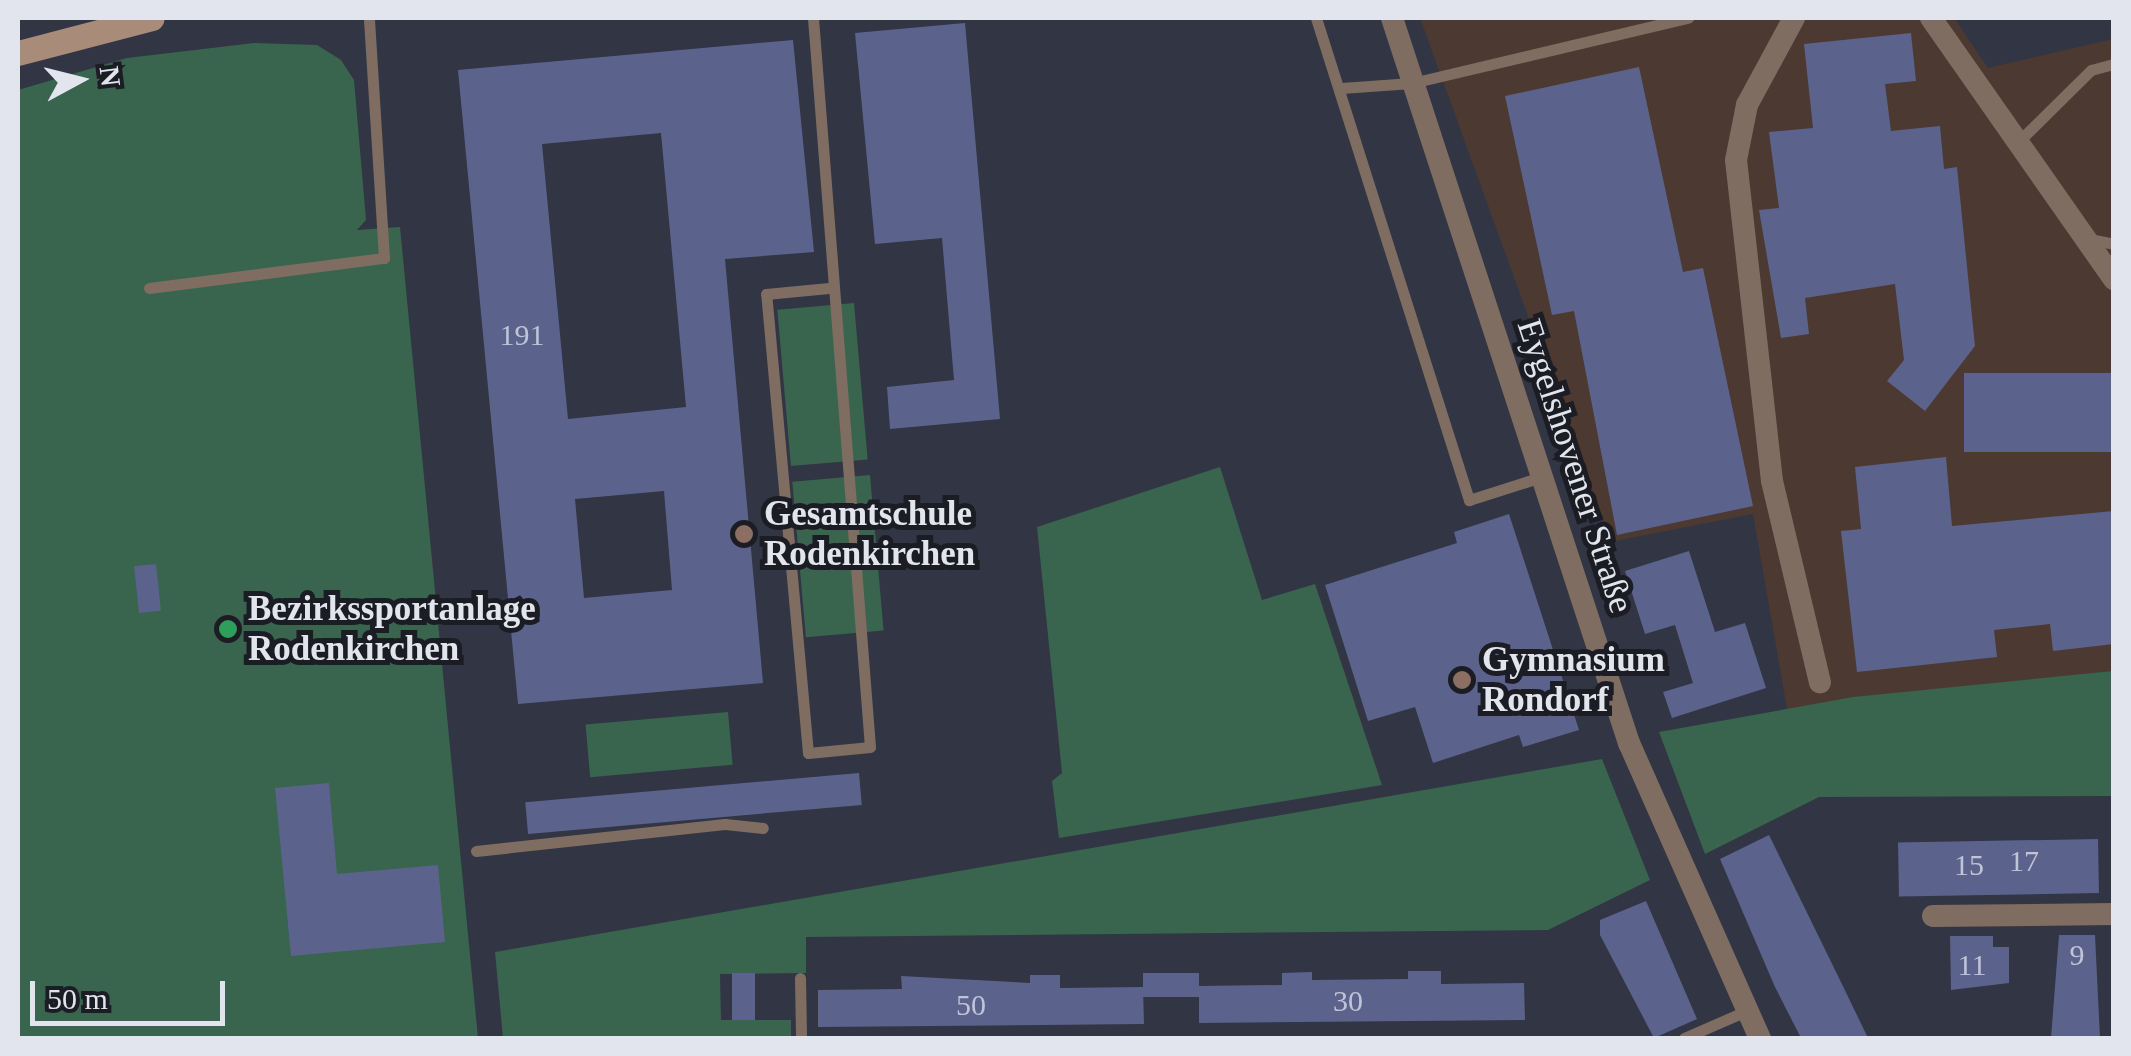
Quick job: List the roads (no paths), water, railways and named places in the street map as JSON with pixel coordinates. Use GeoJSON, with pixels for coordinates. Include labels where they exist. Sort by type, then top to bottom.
{"type":"FeatureCollection","features":[{"type":"Feature","properties":{"kind":"street"},"geometry":{"type":"LineString","coordinates":[[18,53],[104,23],[152,18]]}},
{"type":"Feature","properties":{"kind":"street","name":"Eygelshovener Straße"},"geometry":{"type":"LineString","coordinates":[[1392,18],[1628,743],[1760,1038]]}},
{"type":"Feature","properties":{"kind":"street"},"geometry":{"type":"LineString","coordinates":[[1794,18],[1747,105],[1736,160],[1772,481],[1820,682]]}},
{"type":"Feature","properties":{"kind":"street"},"geometry":{"type":"LineString","coordinates":[[1931,18],[2114,279]]}},
{"type":"Feature","properties":{"kind":"street"},"geometry":{"type":"LineString","coordinates":[[1932,916],[2114,914]]}},
{"type":"Feature","properties":{"kind":"lane"},"geometry":{"type":"LineString","coordinates":[[149,288],[384,258],[369,18]]}},
{"type":"Feature","properties":{"kind":"lane"},"geometry":{"type":"LineString","coordinates":[[813,18],[838,264],[828,288],[870,747],[808,752],[766,294],[828,288]]}},
{"type":"Feature","properties":{"kind":"lane"},"geometry":{"type":"LineString","coordinates":[[1316,18],[1342,88],[1469,500],[1541,477]]}},
{"type":"Feature","properties":{"kind":"lane"},"geometry":{"type":"LineString","coordinates":[[1342,88],[1412,83],[1688,18]]}},
{"type":"Feature","properties":{"kind":"lane"},"geometry":{"type":"LineString","coordinates":[[2018,142],[2091,70],[2114,64]]}},
{"type":"Feature","properties":{"kind":"lane"},"geometry":{"type":"LineString","coordinates":[[2085,238],[2114,244]]}},
{"type":"Feature","properties":{"kind":"lane"},"geometry":{"type":"LineString","coordinates":[[476,851],[724,824],[763,828]]}},
{"type":"Feature","properties":{"kind":"lane"},"geometry":{"type":"LineString","coordinates":[[800,978],[801,1038]]}},
{"type":"Feature","properties":{"kind":"lane"},"geometry":{"type":"LineString","coordinates":[[1684,1038],[1746,1010]]}},
{"type":"Feature","properties":{"kind":"place","name":"Gesamtschule Rodenkirchen"},"geometry":{"type":"Point","coordinates":[744,534]}},
{"type":"Feature","properties":{"kind":"place","name":"Bezirkssportanlage Rodenkirchen"},"geometry":{"type":"Point","coordinates":[228,629]}},
{"type":"Feature","properties":{"kind":"place","name":"Gymnasium Rondorf"},"geometry":{"type":"Point","coordinates":[1462,680]}}]}
